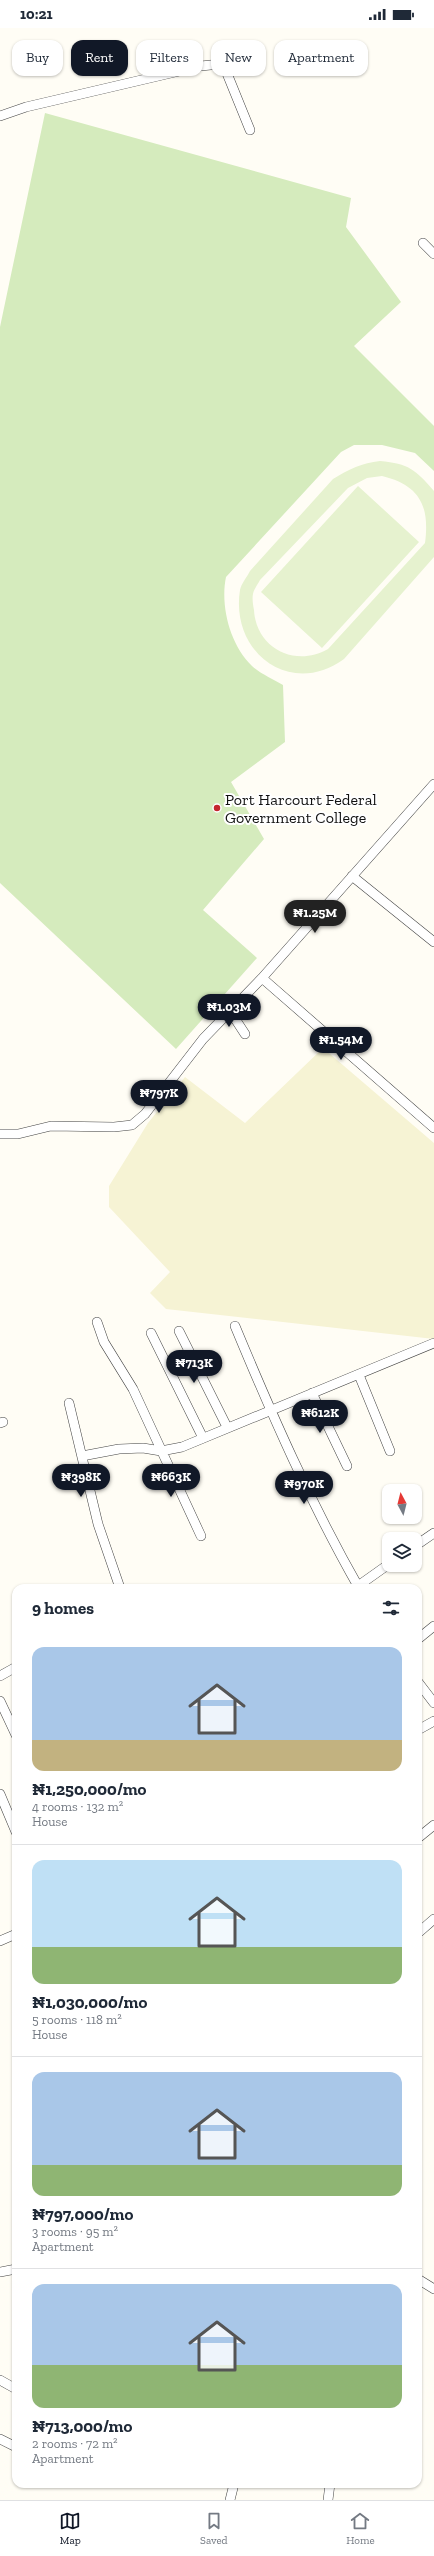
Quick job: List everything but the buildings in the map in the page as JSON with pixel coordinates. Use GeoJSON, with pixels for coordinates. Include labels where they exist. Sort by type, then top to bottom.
{"type":"FeatureCollection","features":[{"type":"Feature","properties":{"kind":"street"},"geometry":{"type":"LineString","coordinates":[[0,116],[26,107],[201,66],[220,64],[224,66],[250,130]]}},
{"type":"Feature","properties":{"kind":"street"},"geometry":{"type":"LineString","coordinates":[[423,243],[434,254]]}},
{"type":"Feature","properties":{"kind":"street"},"geometry":{"type":"LineString","coordinates":[[0,1134],[18,1134],[51,1126],[114,1127],[132,1125],[145,1114],[203,1039],[262,978],[434,784]]}},
{"type":"Feature","properties":{"kind":"street"},"geometry":{"type":"LineString","coordinates":[[352,876],[434,942]]}},
{"type":"Feature","properties":{"kind":"street"},"geometry":{"type":"LineString","coordinates":[[262,978],[434,1128]]}},
{"type":"Feature","properties":{"kind":"street"},"geometry":{"type":"LineString","coordinates":[[230,1011],[245,1034]]}},
{"type":"Feature","properties":{"kind":"street"},"geometry":{"type":"LineString","coordinates":[[97,1322],[104,1342],[133,1389],[201,1536]]}},
{"type":"Feature","properties":{"kind":"street"},"geometry":{"type":"LineString","coordinates":[[235,1326],[270,1410],[335,1547],[356,1584]]}},
{"type":"Feature","properties":{"kind":"street"},"geometry":{"type":"LineString","coordinates":[[179,1331],[227,1428]]}},
{"type":"Feature","properties":{"kind":"street"},"geometry":{"type":"LineString","coordinates":[[151,1333],[203,1438]]}},
{"type":"Feature","properties":{"kind":"street"},"geometry":{"type":"LineString","coordinates":[[82,1456],[127,1449],[143,1448],[161,1451],[182,1447],[434,1343]]}},
{"type":"Feature","properties":{"kind":"street"},"geometry":{"type":"LineString","coordinates":[[359,1375],[390,1451]]}},
{"type":"Feature","properties":{"kind":"street"},"geometry":{"type":"LineString","coordinates":[[312,1393],[347,1466]]}},
{"type":"Feature","properties":{"kind":"street"},"geometry":{"type":"LineString","coordinates":[[69,1403],[98,1524],[119,1584]]}},
{"type":"Feature","properties":{"kind":"street"},"geometry":{"type":"LineString","coordinates":[[422,1541],[434,1533]]}},
{"type":"Feature","properties":{"kind":"street"},"geometry":{"type":"LineString","coordinates":[[362,1584],[382,1569]]}},
{"type":"Feature","properties":{"kind":"street"},"geometry":{"type":"LineString","coordinates":[[422,1636],[434,1626]]}},
{"type":"Feature","properties":{"kind":"street"},"geometry":{"type":"LineString","coordinates":[[0,1676],[12,1669]]}},
{"type":"Feature","properties":{"kind":"street"},"geometry":{"type":"LineString","coordinates":[[422,1687],[434,1703]]}},
{"type":"Feature","properties":{"kind":"street"},"geometry":{"type":"LineString","coordinates":[[0,1701],[12,1726]]}},
{"type":"Feature","properties":{"kind":"street"},"geometry":{"type":"LineString","coordinates":[[422,1728],[434,1721]]}},
{"type":"Feature","properties":{"kind":"street"},"geometry":{"type":"LineString","coordinates":[[0,1794],[12,1822]]}},
{"type":"Feature","properties":{"kind":"street"},"geometry":{"type":"LineString","coordinates":[[422,1835],[434,1825]]}},
{"type":"Feature","properties":{"kind":"street"},"geometry":{"type":"LineString","coordinates":[[422,1930],[434,1919]]}},
{"type":"Feature","properties":{"kind":"street"},"geometry":{"type":"LineString","coordinates":[[0,1942],[12,1936]]}},
{"type":"Feature","properties":{"kind":"street"},"geometry":{"type":"LineString","coordinates":[[0,2272],[12,2270]]}},
{"type":"Feature","properties":{"kind":"street"},"geometry":{"type":"LineString","coordinates":[[422,2281],[434,2287]]}},
{"type":"Feature","properties":{"kind":"street"},"geometry":{"type":"LineString","coordinates":[[0,2380],[12,2387]]}},
{"type":"Feature","properties":{"kind":"street"},"geometry":{"type":"LineString","coordinates":[[0,2439],[12,2445]]}},
{"type":"Feature","properties":{"kind":"street"},"geometry":{"type":"LineString","coordinates":[[230,2500],[233,2488]]}},
{"type":"Feature","properties":{"kind":"street"},"geometry":{"type":"LineString","coordinates":[[328,2500],[330,2488]]}},
{"type":"Feature","properties":{"kind":"shaded area"},"geometry":{"type":"Polygon","coordinates":[[[323,1048],[434,1143],[434,1339],[166,1309],[150,1293],[170,1272],[109,1207],[109,1186],[148,1123],[185,1077],[245,1123],[323,1048]]]}},
{"type":"Feature","properties":{"kind":"green space"},"geometry":{"type":"Polygon","coordinates":[[[45,113],[351,198],[346,227],[401,302],[354,346],[434,426],[434,471],[415,453],[382,445],[354,445],[341,452],[226,577],[224,600],[228,624],[238,647],[252,666],[283,685],[285,742],[231,782],[264,839],[203,910],[257,958],[176,1049],[0,883],[0,327],[45,113]]]}},
{"type":"Feature","properties":{"kind":"green space"},"geometry":{"type":"Polygon","coordinates":[[[380,461],[398,464],[411,469],[422,477],[434,491],[434,557],[344,659],[324,670],[304,674],[285,671],[268,663],[255,650],[245,633],[239,613],[240,590],[242,585],[250,571],[333,479],[356,467],[367,463],[380,461]],[[382,476],[367,478],[348,488],[260,580],[253,594],[253,606],[256,623],[262,635],[279,651],[291,655],[303,656],[315,654],[328,649],[425,543],[426,518],[423,507],[413,491],[395,480],[382,476]]]}},
{"type":"Feature","properties":{"kind":"green space"},"geometry":{"type":"Polygon","coordinates":[[[358,486],[419,542],[322,648],[261,592],[358,486]]]}},
{"type":"Feature","properties":{"kind":"place","name":"Port Harcourt Federal Government College"},"geometry":{"type":"Point","coordinates":[217,808]}}]}
